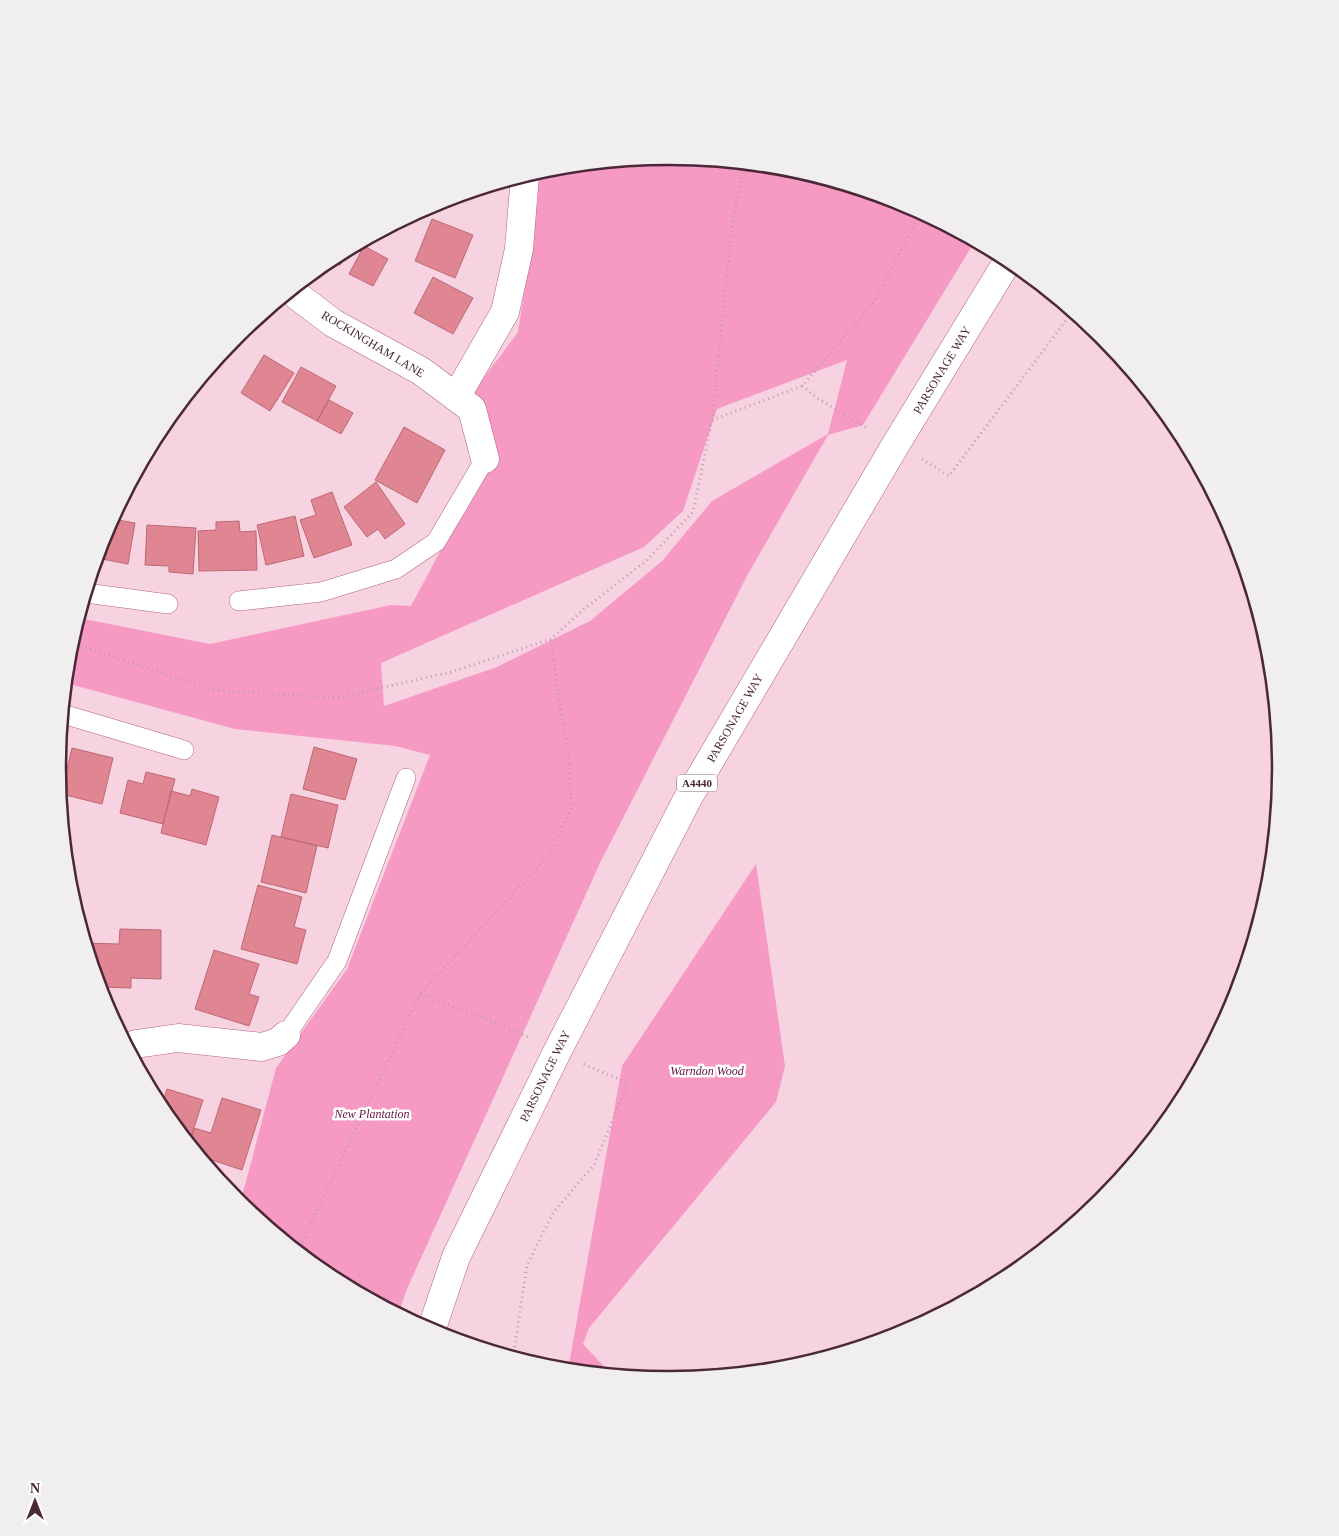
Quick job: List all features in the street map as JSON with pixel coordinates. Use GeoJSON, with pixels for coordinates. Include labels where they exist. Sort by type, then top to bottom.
{"type":"FeatureCollection","features":[{"type":"Feature","properties":{"kind":"main road"},"geometry":{"type":"LineString","coordinates":[[456,396],[505,312],[519,249],[525,182]]}},
{"type":"Feature","properties":{"kind":"main road","name":"PARSONAGE WAY"},"geometry":{"type":"LineString","coordinates":[[434,1323],[456,1257],[558,1050],[688,798],[892,452],[1005,266]]}},
{"type":"Feature","properties":{"kind":"main road","name":"ROCKINGHAM LANE"},"geometry":{"type":"LineString","coordinates":[[295,294],[333,323],[420,371],[472,409],[485,459]]}},
{"type":"Feature","properties":{"kind":"main road"},"geometry":{"type":"LineString","coordinates":[[134,1045],[178,1038],[262,1047],[278,1042],[286,1035]]}},
{"type":"Feature","properties":{"kind":"lane"},"geometry":{"type":"LineString","coordinates":[[239,601],[321,592],[396,569],[436,542],[485,459]]}},
{"type":"Feature","properties":{"kind":"lane"},"geometry":{"type":"LineString","coordinates":[[92,594],[168,604]]}},
{"type":"Feature","properties":{"kind":"lane"},"geometry":{"type":"LineString","coordinates":[[69,716],[184,750]]}},
{"type":"Feature","properties":{"kind":"lane"},"geometry":{"type":"LineString","coordinates":[[286,1035],[337,961],[406,778]]}},
{"type":"Feature","properties":{"kind":"path"},"geometry":{"type":"LineString","coordinates":[[79,646],[212,690],[336,698],[451,672],[551,639],[584,608],[646,560],[693,512],[712,420],[732,225],[744,170]]}},
{"type":"Feature","properties":{"kind":"path"},"geometry":{"type":"LineString","coordinates":[[712,420],[802,386],[874,302],[917,219]]}},
{"type":"Feature","properties":{"kind":"path"},"geometry":{"type":"LineString","coordinates":[[924,460],[949,476],[1069,316]]}},
{"type":"Feature","properties":{"kind":"path"},"geometry":{"type":"LineString","coordinates":[[802,386],[820,400],[863,425]]}},
{"type":"Feature","properties":{"kind":"path"},"geometry":{"type":"LineString","coordinates":[[300,1246],[420,994],[549,855],[570,810],[569,752],[561,714],[551,639]]}},
{"type":"Feature","properties":{"kind":"path"},"geometry":{"type":"LineString","coordinates":[[420,994],[497,1022],[529,1038]]}},
{"type":"Feature","properties":{"kind":"path"},"geometry":{"type":"LineString","coordinates":[[514,1351],[527,1265],[553,1213],[594,1166],[628,1083],[589,1067]]}},
{"type":"Feature","properties":{"kind":"green space","name":"New Plantation"},"geometry":{"type":"Polygon","coordinates":[[[670,165],[748,170],[826,185],[863,197],[936,227],[972,246],[863,425],[828,435],[748,574],[600,863],[407,1289],[400,1308],[334,1270],[302,1247],[243,1194],[276,1068],[347,969],[430,755],[395,746],[235,729],[72,685],[85,619],[210,644],[391,605],[411,606],[481,475],[471,395],[518,332],[538,199],[536,180],[591,170],[630,166],[670,165]],[[847,360],[717,409],[683,511],[644,547],[381,663],[384,706],[497,667],[590,621],[662,561],[712,501],[828,434],[847,360]]]}},
{"type":"Feature","properties":{"kind":"green space","name":"Warndon Wood"},"geometry":{"type":"Polygon","coordinates":[[[756,864],[785,1066],[776,1102],[589,1328],[583,1344],[605,1367],[569,1363],[622,1066],[756,864]]]}},
{"type":"Feature","properties":{"kind":"building"},"geometry":{"type":"Polygon","coordinates":[[[432,219],[473,235],[455,278],[415,261],[432,219]]]}},
{"type":"Feature","properties":{"kind":"building"},"geometry":{"type":"Polygon","coordinates":[[[366,247],[388,259],[373,286],[349,274],[362,249],[366,247]]]}},
{"type":"Feature","properties":{"kind":"building"},"geometry":{"type":"Polygon","coordinates":[[[433,277],[473,298],[453,334],[414,313],[433,277]]]}},
{"type":"Feature","properties":{"kind":"building"},"geometry":{"type":"Polygon","coordinates":[[[264,355],[294,373],[270,411],[241,393],[264,355]]]}},
{"type":"Feature","properties":{"kind":"building"},"geometry":{"type":"Polygon","coordinates":[[[301,367],[336,386],[317,421],[282,402],[301,367]]]}},
{"type":"Feature","properties":{"kind":"building"},"geometry":{"type":"Polygon","coordinates":[[[329,400],[353,413],[341,434],[317,421],[329,400]]]}},
{"type":"Feature","properties":{"kind":"building"},"geometry":{"type":"Polygon","coordinates":[[[404,427],[445,450],[417,503],[375,480],[404,427]]]}},
{"type":"Feature","properties":{"kind":"building"},"geometry":{"type":"Polygon","coordinates":[[[376,482],[405,524],[385,539],[378,529],[367,537],[344,507],[376,482]]]}},
{"type":"Feature","properties":{"kind":"building"},"geometry":{"type":"Polygon","coordinates":[[[332,492],[352,545],[314,558],[300,520],[316,515],[311,500],[332,492]]]}},
{"type":"Feature","properties":{"kind":"building"},"geometry":{"type":"Polygon","coordinates":[[[295,516],[304,556],[266,565],[257,525],[295,516]]]}},
{"type":"Feature","properties":{"kind":"building"},"geometry":{"type":"Polygon","coordinates":[[[119,520],[135,523],[128,564],[104,559],[119,520]]]}},
{"type":"Feature","properties":{"kind":"building"},"geometry":{"type":"Polygon","coordinates":[[[239,521],[240,532],[256,531],[257,570],[199,571],[198,531],[216,530],[216,522],[239,521]]]}},
{"type":"Feature","properties":{"kind":"building"},"geometry":{"type":"Polygon","coordinates":[[[147,525],[196,528],[193,574],[169,572],[169,566],[145,565],[147,525]]]}},
{"type":"Feature","properties":{"kind":"building"},"geometry":{"type":"Polygon","coordinates":[[[314,747],[357,759],[345,800],[303,789],[314,747]]]}},
{"type":"Feature","properties":{"kind":"building"},"geometry":{"type":"Polygon","coordinates":[[[72,748],[113,758],[102,804],[67,796],[66,772],[72,748]]]}},
{"type":"Feature","properties":{"kind":"building"},"geometry":{"type":"Polygon","coordinates":[[[146,772],[175,779],[163,824],[120,813],[128,780],[143,784],[146,772]]]}},
{"type":"Feature","properties":{"kind":"building"},"geometry":{"type":"Polygon","coordinates":[[[192,789],[219,797],[206,845],[161,833],[171,791],[190,796],[192,789]]]}},
{"type":"Feature","properties":{"kind":"building"},"geometry":{"type":"Polygon","coordinates":[[[291,794],[338,805],[328,848],[281,837],[291,794]]]}},
{"type":"Feature","properties":{"kind":"building"},"geometry":{"type":"Polygon","coordinates":[[[272,835],[317,846],[306,893],[261,882],[272,835]]]}},
{"type":"Feature","properties":{"kind":"building"},"geometry":{"type":"Polygon","coordinates":[[[258,885],[302,897],[294,927],[306,930],[297,964],[241,949],[258,885]]]}},
{"type":"Feature","properties":{"kind":"building"},"geometry":{"type":"Polygon","coordinates":[[[120,929],[161,930],[161,979],[131,978],[131,988],[108,987],[93,943],[119,944],[120,929]]]}},
{"type":"Feature","properties":{"kind":"building"},"geometry":{"type":"Polygon","coordinates":[[[214,950],[259,964],[249,994],[259,997],[249,1026],[195,1009],[214,950]]]}},
{"type":"Feature","properties":{"kind":"building"},"geometry":{"type":"Polygon","coordinates":[[[167,1089],[203,1100],[191,1136],[168,1103],[164,1097],[167,1089]]]}},
{"type":"Feature","properties":{"kind":"building"},"geometry":{"type":"Polygon","coordinates":[[[222,1098],[261,1110],[242,1170],[211,1160],[191,1136],[194,1128],[211,1133],[222,1098]]]}}]}
